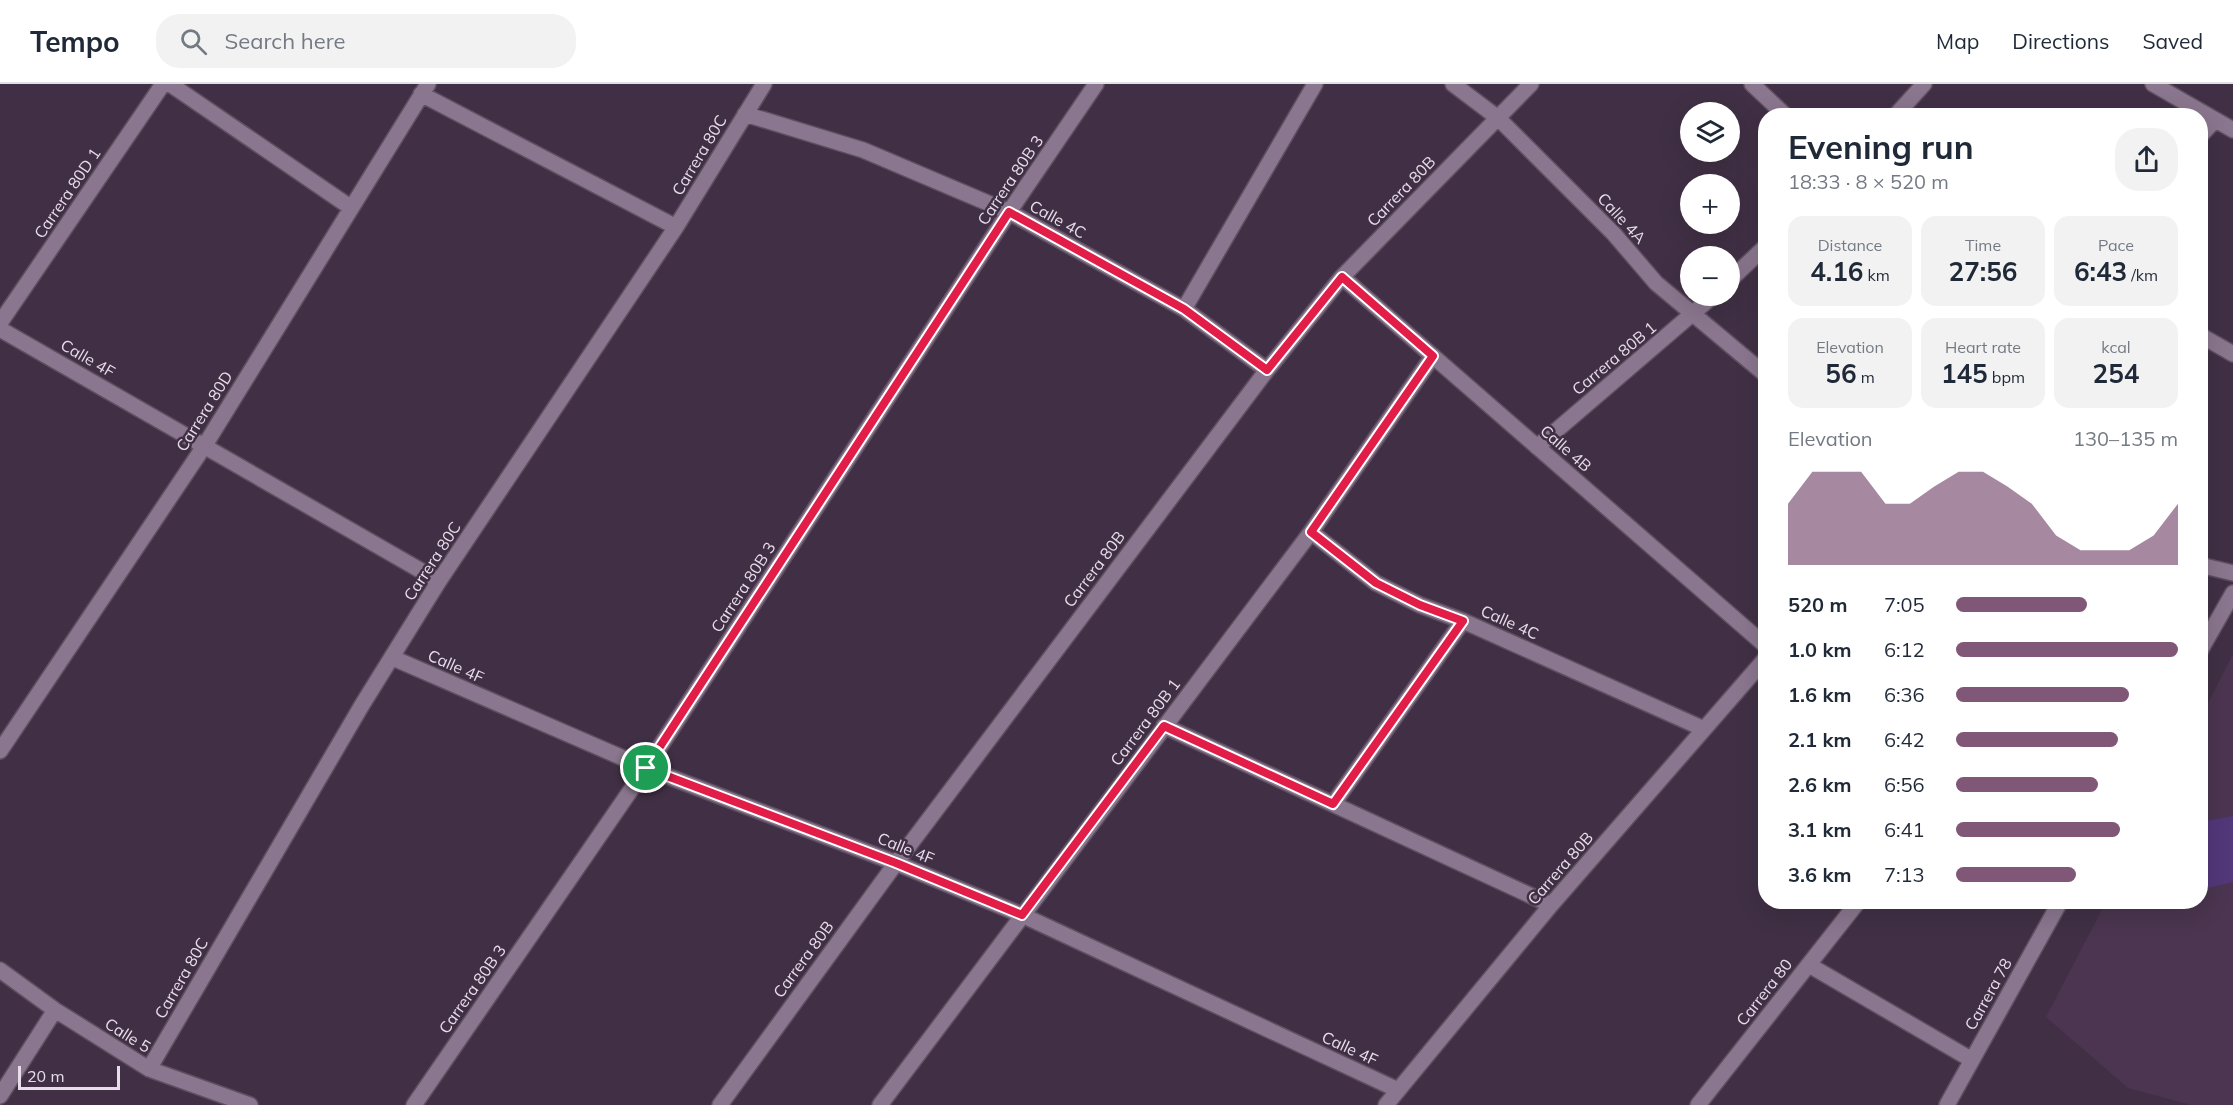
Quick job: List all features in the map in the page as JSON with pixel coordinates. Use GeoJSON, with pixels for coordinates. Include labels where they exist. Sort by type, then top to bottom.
{"type":"FeatureCollection","features":[{"type":"Feature","properties":{"kind":"street","name":"Carrera 80D 1"},"geometry":{"type":"LineString","coordinates":[[0,323],[163,84]]}},
{"type":"Feature","properties":{"kind":"street"},"geometry":{"type":"LineString","coordinates":[[170,84],[350,207]]}},
{"type":"Feature","properties":{"kind":"street","name":"Carrera 80C"},"geometry":{"type":"LineString","coordinates":[[149,1069],[362,705],[439,581],[676,227],[764,84]]}},
{"type":"Feature","properties":{"kind":"street","name":"Carrera 80B 3"},"geometry":{"type":"LineString","coordinates":[[414,1105],[646,768],[1009,212],[1096,84]]}},
{"type":"Feature","properties":{"kind":"street"},"geometry":{"type":"LineString","coordinates":[[1184,309],[1315,84]]}},
{"type":"Feature","properties":{"kind":"street","name":"Calle 4A"},"geometry":{"type":"LineString","coordinates":[[1453,84],[1498,117],[1614,234],[1656,283],[1758,368]]}},
{"type":"Feature","properties":{"kind":"street","name":"Carrera 80B"},"geometry":{"type":"LineString","coordinates":[[720,1105],[896,863],[1267,370],[1342,277],[1531,84]]}},
{"type":"Feature","properties":{"kind":"street"},"geometry":{"type":"LineString","coordinates":[[1752,84],[1778,108]]}},
{"type":"Feature","properties":{"kind":"street"},"geometry":{"type":"LineString","coordinates":[[1902,108],[1924,84]]}},
{"type":"Feature","properties":{"kind":"street"},"geometry":{"type":"LineString","coordinates":[[2153,84],[2194,108]]}},
{"type":"Feature","properties":{"kind":"street"},"geometry":{"type":"LineString","coordinates":[[424,89],[676,227]]}},
{"type":"Feature","properties":{"kind":"street","name":"Carrera 80D"},"geometry":{"type":"LineString","coordinates":[[0,751],[205,445],[424,89]]}},
{"type":"Feature","properties":{"kind":"street","name":"Calle 4C"},"geometry":{"type":"LineString","coordinates":[[745,114],[863,150],[1009,212],[1184,309],[1267,370]]}},
{"type":"Feature","properties":{"kind":"street"},"geometry":{"type":"LineString","coordinates":[[2208,116],[2233,130]]}},
{"type":"Feature","properties":{"kind":"street"},"geometry":{"type":"LineString","coordinates":[[2208,127],[2215,120]]}},
{"type":"Feature","properties":{"kind":"street"},"geometry":{"type":"LineString","coordinates":[[1740,271],[1758,254]]}},
{"type":"Feature","properties":{"kind":"street","name":"Calle 4B"},"geometry":{"type":"LineString","coordinates":[[1342,277],[1758,639]]}},
{"type":"Feature","properties":{"kind":"street","name":"Carrera 80B 1"},"geometry":{"type":"LineString","coordinates":[[1537,447],[1702,306]]}},
{"type":"Feature","properties":{"kind":"street","name":"Calle 4F"},"geometry":{"type":"LineString","coordinates":[[0,329],[439,581]]}},
{"type":"Feature","properties":{"kind":"street"},"geometry":{"type":"LineString","coordinates":[[2208,340],[2233,354]]}},
{"type":"Feature","properties":{"kind":"street","name":"Carrera 80B 1"},"geometry":{"type":"LineString","coordinates":[[884,1104],[1022,915],[1311,532],[1433,356]]}},
{"type":"Feature","properties":{"kind":"street","name":"Calle 4C"},"geometry":{"type":"LineString","coordinates":[[1311,532],[1376,583],[1420,605],[1463,621],[1704,729]]}},
{"type":"Feature","properties":{"kind":"street"},"geometry":{"type":"LineString","coordinates":[[2208,567],[2233,573]]}},
{"type":"Feature","properties":{"kind":"street"},"geometry":{"type":"LineString","coordinates":[[2208,637],[2233,593]]}},
{"type":"Feature","properties":{"kind":"street"},"geometry":{"type":"LineString","coordinates":[[1333,804],[1463,621]]}},
{"type":"Feature","properties":{"kind":"street","name":"Calle 4F"},"geometry":{"type":"LineString","coordinates":[[393,658],[646,768],[896,863],[1022,915],[1398,1090]]}},
{"type":"Feature","properties":{"kind":"street","name":"Carrera 80B"},"geometry":{"type":"LineString","coordinates":[[1386,1105],[1551,905],[1758,667]]}},
{"type":"Feature","properties":{"kind":"street"},"geometry":{"type":"LineString","coordinates":[[1164,726],[1551,905]]}},
{"type":"Feature","properties":{"kind":"street","name":"Carrera 80"},"geometry":{"type":"LineString","coordinates":[[1698,1105],[1853,909]]}},
{"type":"Feature","properties":{"kind":"street","name":"Carrera 78"},"geometry":{"type":"LineString","coordinates":[[1947,1105],[2056,909]]}},
{"type":"Feature","properties":{"kind":"street"},"geometry":{"type":"LineString","coordinates":[[1809,965],[1972,1060]]}},
{"type":"Feature","properties":{"kind":"street","name":"Calle 5"},"geometry":{"type":"LineString","coordinates":[[0,970],[55,1010],[149,1069],[250,1105]]}},
{"type":"Feature","properties":{"kind":"street"},"geometry":{"type":"LineString","coordinates":[[0,1096],[55,1010]]}},
{"type":"Feature","properties":{"kind":"shaded area"},"geometry":{"type":"Polygon","coordinates":[[[2233,654],[2233,1105],[2191,1105],[2128,1088],[2046,1017],[2102,909],[2208,909],[2208,703],[2233,654]]]}},
{"type":"Feature","properties":{"kind":"building"},"geometry":{"type":"Polygon","coordinates":[[[2233,816],[2233,882],[2208,888],[2208,821],[2233,816]]]}},
{"type":"Feature","properties":{"kind":"route"},"geometry":{"type":"LineString","coordinates":[[1009,212],[1184,309],[1267,370],[1342,277],[1433,356],[1311,532],[1376,583],[1440,614],[1463,621],[1333,804],[1164,726],[1022,915],[896,863],[646,768],[1009,212]]}}]}
